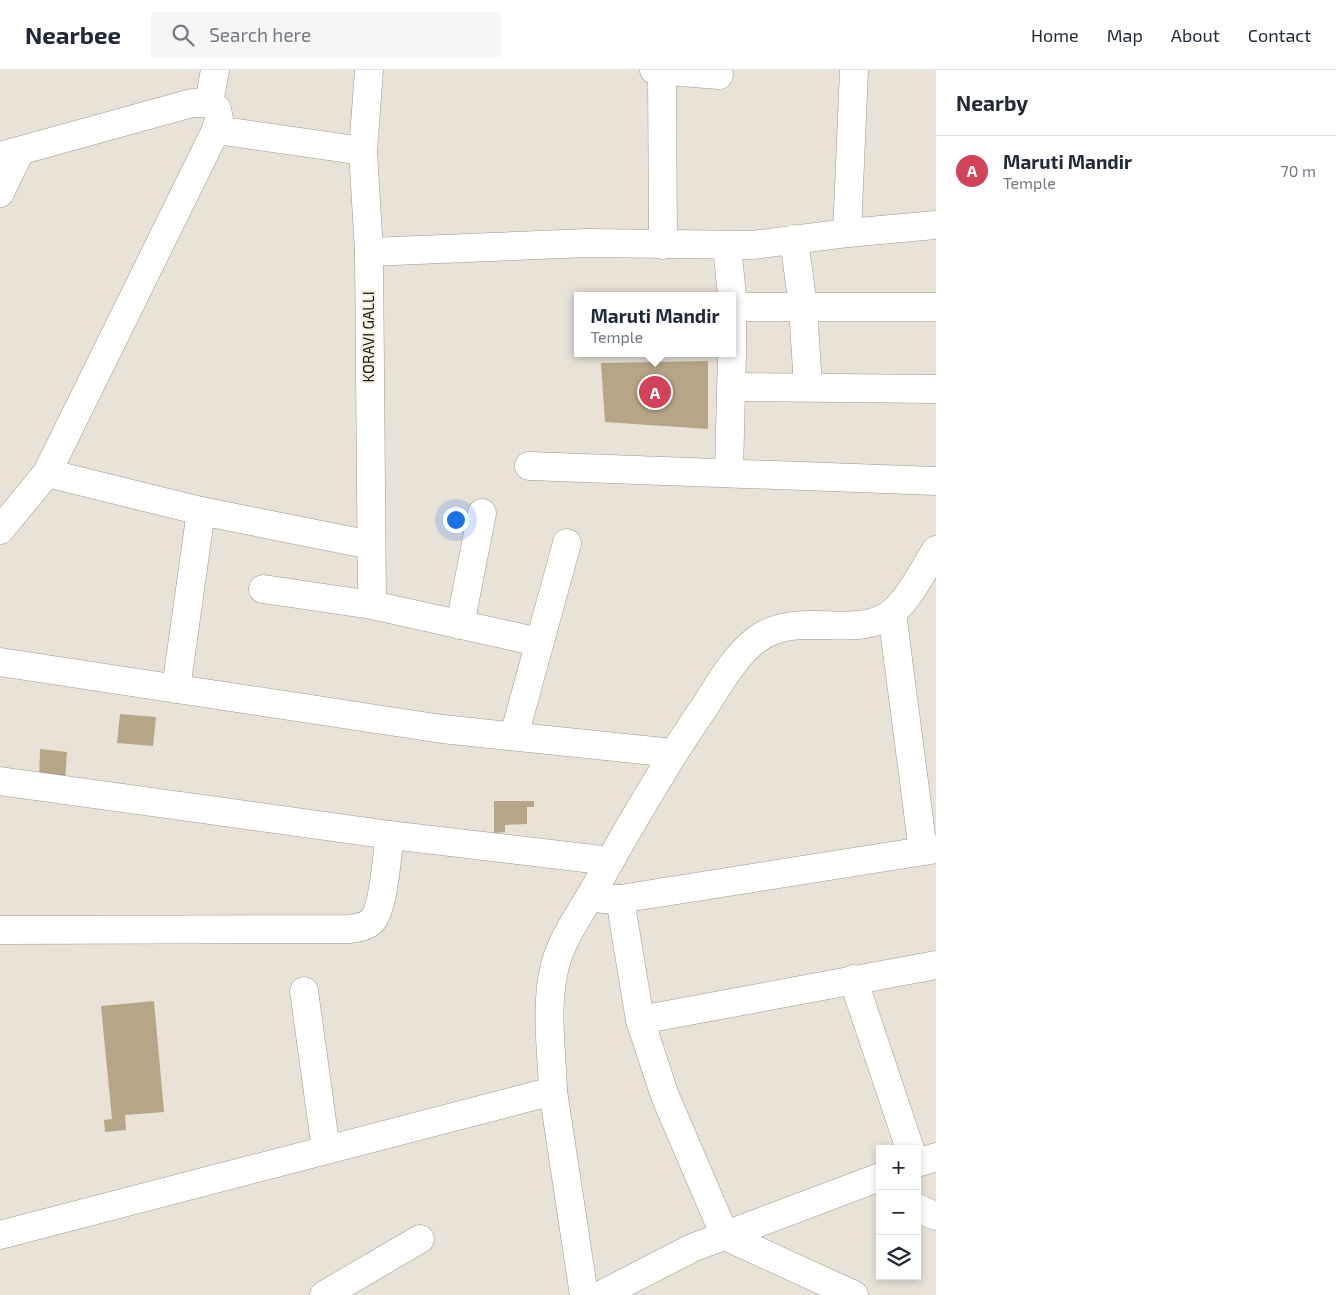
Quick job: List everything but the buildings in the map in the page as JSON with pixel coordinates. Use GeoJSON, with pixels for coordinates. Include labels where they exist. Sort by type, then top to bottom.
{"type":"FeatureCollection","features":[{"type":"Feature","properties":{"kind":"street"},"geometry":{"type":"LineString","coordinates":[[209,103],[215,70]]}},
{"type":"Feature","properties":{"kind":"street","name":"KORAVI GALLI"},"geometry":{"type":"LineString","coordinates":[[369,70],[363,151],[369,252],[372,605]]}},
{"type":"Feature","properties":{"kind":"street"},"geometry":{"type":"LineString","coordinates":[[654,70],[719,75]]}},
{"type":"Feature","properties":{"kind":"street"},"geometry":{"type":"LineString","coordinates":[[662,70],[663,244]]}},
{"type":"Feature","properties":{"kind":"street"},"geometry":{"type":"LineString","coordinates":[[847,232],[854,70]]}},
{"type":"Feature","properties":{"kind":"street"},"geometry":{"type":"LineString","coordinates":[[0,193],[10,154],[192,103],[209,103],[217,109],[219,118],[216,130],[47,473],[0,530]]}},
{"type":"Feature","properties":{"kind":"street"},"geometry":{"type":"LineString","coordinates":[[216,130],[363,151]]}},
{"type":"Feature","properties":{"kind":"street"},"geometry":{"type":"LineString","coordinates":[[369,252],[587,243],[727,246],[936,224]]}},
{"type":"Feature","properties":{"kind":"street"},"geometry":{"type":"LineString","coordinates":[[794,239],[803,306],[808,387]]}},
{"type":"Feature","properties":{"kind":"street"},"geometry":{"type":"LineString","coordinates":[[727,246],[732,292]]}},
{"type":"Feature","properties":{"kind":"street"},"geometry":{"type":"LineString","coordinates":[[736,300],[803,306],[936,307]]}},
{"type":"Feature","properties":{"kind":"street"},"geometry":{"type":"LineString","coordinates":[[730,472],[732,357]]}},
{"type":"Feature","properties":{"kind":"street"},"geometry":{"type":"LineString","coordinates":[[732,386],[936,389]]}},
{"type":"Feature","properties":{"kind":"street"},"geometry":{"type":"LineString","coordinates":[[529,466],[936,481]]}},
{"type":"Feature","properties":{"kind":"street"},"geometry":{"type":"LineString","coordinates":[[47,473],[201,511],[371,545]]}},
{"type":"Feature","properties":{"kind":"street"},"geometry":{"type":"LineString","coordinates":[[176,688],[201,511]]}},
{"type":"Feature","properties":{"kind":"street"},"geometry":{"type":"LineString","coordinates":[[460,624],[482,513]]}},
{"type":"Feature","properties":{"kind":"street"},"geometry":{"type":"LineString","coordinates":[[514,736],[567,543]]}},
{"type":"Feature","properties":{"kind":"street"},"geometry":{"type":"LineString","coordinates":[[584,1295],[553,1091],[550,999],[554,969],[571,927],[673,752],[733,664],[756,640],[775,629],[805,623],[850,626],[874,621],[892,613],[906,597],[936,550]]}},
{"type":"Feature","properties":{"kind":"street"},"geometry":{"type":"LineString","coordinates":[[263,589],[372,605],[539,642]]}},
{"type":"Feature","properties":{"kind":"street"},"geometry":{"type":"LineString","coordinates":[[589,898],[620,899],[930,850],[892,613]]}},
{"type":"Feature","properties":{"kind":"street"},"geometry":{"type":"LineString","coordinates":[[0,662],[442,728],[673,752]]}},
{"type":"Feature","properties":{"kind":"street"},"geometry":{"type":"LineString","coordinates":[[0,781],[390,834],[610,861]]}},
{"type":"Feature","properties":{"kind":"street"},"geometry":{"type":"LineString","coordinates":[[0,930],[339,929],[363,927],[373,921],[379,909],[390,834]]}},
{"type":"Feature","properties":{"kind":"street"},"geometry":{"type":"LineString","coordinates":[[620,899],[640,1020],[666,1096],[725,1236],[854,1295]]}},
{"type":"Feature","properties":{"kind":"street"},"geometry":{"type":"LineString","coordinates":[[640,1020],[936,965]]}},
{"type":"Feature","properties":{"kind":"street"},"geometry":{"type":"LineString","coordinates":[[853,979],[909,1145]]}},
{"type":"Feature","properties":{"kind":"street"},"geometry":{"type":"LineString","coordinates":[[304,991],[326,1150]]}},
{"type":"Feature","properties":{"kind":"street"},"geometry":{"type":"LineString","coordinates":[[0,1235],[553,1091]]}},
{"type":"Feature","properties":{"kind":"street"},"geometry":{"type":"LineString","coordinates":[[921,1161],[936,1157]]}},
{"type":"Feature","properties":{"kind":"street"},"geometry":{"type":"LineString","coordinates":[[601,1295],[692,1248],[873,1185]]}},
{"type":"Feature","properties":{"kind":"street"},"geometry":{"type":"LineString","coordinates":[[921,1210],[936,1216]]}},
{"type":"Feature","properties":{"kind":"street"},"geometry":{"type":"LineString","coordinates":[[324,1295],[420,1239]]}},
{"type":"Feature","properties":{"kind":"place","name":"Maruti Mandir"},"geometry":{"type":"Point","coordinates":[655,392]}}]}
